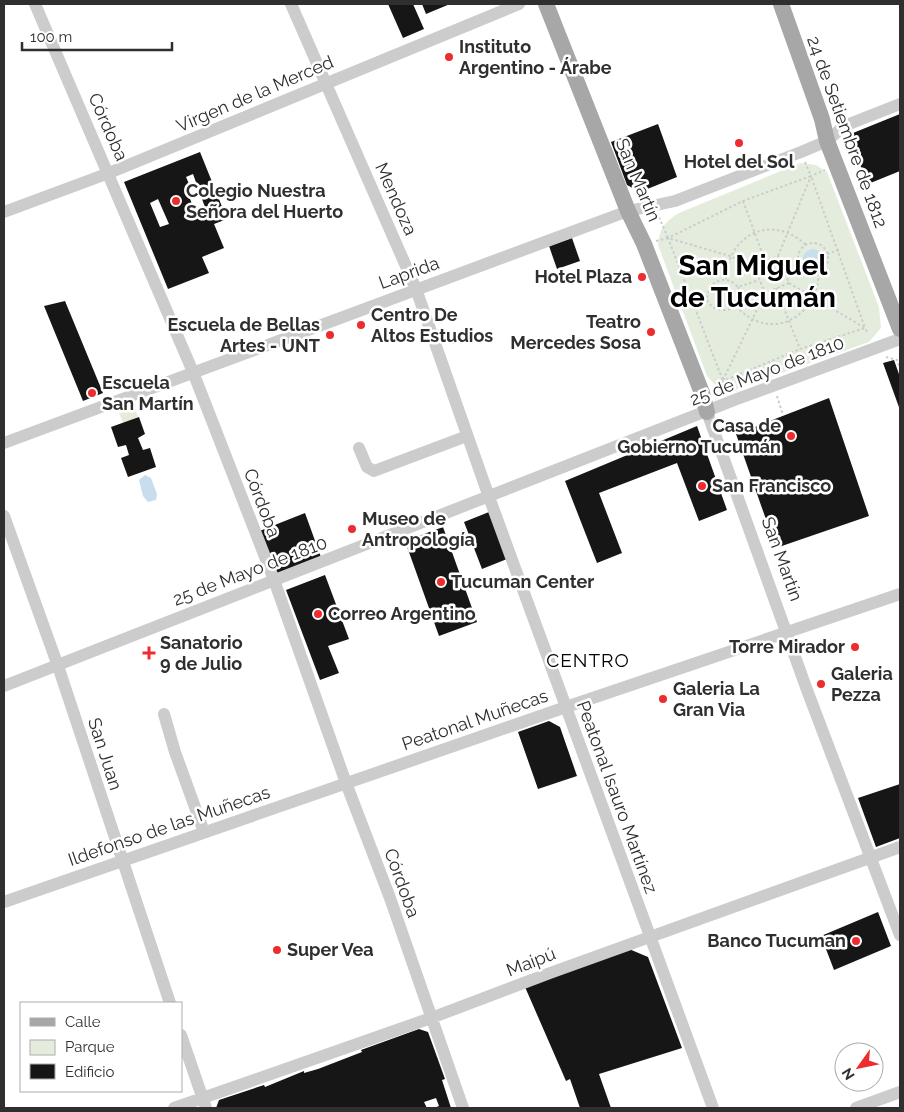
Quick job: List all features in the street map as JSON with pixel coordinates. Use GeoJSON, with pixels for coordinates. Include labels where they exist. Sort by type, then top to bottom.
{"type":"FeatureCollection","features":[{"type":"Feature","properties":{"kind":"main road","name":"San Martín"},"geometry":{"type":"LineString","coordinates":[[546,4],[628,211],[644,244],[702,393],[707,412]]}},
{"type":"Feature","properties":{"kind":"main road","name":"24 de Setiembre de 1812"},"geometry":{"type":"LineString","coordinates":[[781,4],[822,119],[827,141],[900,329]]}},
{"type":"Feature","properties":{"kind":"street","name":"Córdoba"},"geometry":{"type":"LineString","coordinates":[[35,4],[193,372],[274,580],[346,784],[390,898],[463,1108]]}},
{"type":"Feature","properties":{"kind":"street","name":"Mendoza"},"geometry":{"type":"LineString","coordinates":[[291,4],[416,289],[489,497]]}},
{"type":"Feature","properties":{"kind":"street","name":"Virgen de la Merced"},"geometry":{"type":"LineString","coordinates":[[4,212],[109,173],[519,4]]}},
{"type":"Feature","properties":{"kind":"street","name":"Laprida"},"geometry":{"type":"LineString","coordinates":[[4,443],[628,211],[675,201],[827,141],[844,126],[900,104]]}},
{"type":"Feature","properties":{"kind":"street","name":"25 de Mayo de 1810"},"geometry":{"type":"LineString","coordinates":[[4,686],[773,386],[900,339]]}},
{"type":"Feature","properties":{"kind":"street","name":"San Martín"},"geometry":{"type":"LineString","coordinates":[[707,412],[807,690],[900,935]]}},
{"type":"Feature","properties":{"kind":"street"},"geometry":{"type":"LineString","coordinates":[[359,448],[367,467],[374,471],[467,436]]}},
{"type":"Feature","properties":{"kind":"street","name":"Peatonal Isauro Martínez"},"geometry":{"type":"LineString","coordinates":[[489,497],[713,1108]]}},
{"type":"Feature","properties":{"kind":"street","name":"San Juan"},"geometry":{"type":"LineString","coordinates":[[4,516],[58,666],[170,1002]]}},
{"type":"Feature","properties":{"kind":"street","name":"Peatonal Muñecas"},"geometry":{"type":"LineString","coordinates":[[346,784],[900,594]]}},
{"type":"Feature","properties":{"kind":"street"},"geometry":{"type":"LineString","coordinates":[[164,714],[175,752],[204,832]]}},
{"type":"Feature","properties":{"kind":"street","name":"Ildefonso de las Muñecas"},"geometry":{"type":"LineString","coordinates":[[4,902],[121,860],[346,784]]}},
{"type":"Feature","properties":{"kind":"street","name":"Maipú"},"geometry":{"type":"LineString","coordinates":[[174,1108],[205,1103],[650,937],[900,847]]}},
{"type":"Feature","properties":{"kind":"street"},"geometry":{"type":"LineString","coordinates":[[182,1038],[205,1103]]}},
{"type":"Feature","properties":{"kind":"street"},"geometry":{"type":"LineString","coordinates":[[856,1108],[900,1092]]}},
{"type":"Feature","properties":{"kind":"path"},"geometry":{"type":"LineString","coordinates":[[801,152],[868,334]]}},
{"type":"Feature","properties":{"kind":"path"},"geometry":{"type":"LineString","coordinates":[[668,238],[743,201],[811,176]]}},
{"type":"Feature","properties":{"kind":"path"},"geometry":{"type":"LineString","coordinates":[[811,176],[778,256],[789,283],[865,328]]}},
{"type":"Feature","properties":{"kind":"path"},"geometry":{"type":"LineString","coordinates":[[743,201],[765,261]]}},
{"type":"Feature","properties":{"kind":"path"},"geometry":{"type":"LineString","coordinates":[[654,206],[695,305],[723,381]]}},
{"type":"Feature","properties":{"kind":"path"},"geometry":{"type":"LineString","coordinates":[[726,278],[726,268],[730,256],[744,238],[766,230],[788,232],[806,245],[817,244],[827,254]]}},
{"type":"Feature","properties":{"kind":"path"},"geometry":{"type":"LineString","coordinates":[[668,238],[730,256],[754,266],[778,256]]}},
{"type":"Feature","properties":{"kind":"path"},"geometry":{"type":"LineString","coordinates":[[806,245],[798,254],[799,264],[805,271],[819,272]]}},
{"type":"Feature","properties":{"kind":"path"},"geometry":{"type":"LineString","coordinates":[[827,254],[838,250]]}},
{"type":"Feature","properties":{"kind":"path"},"geometry":{"type":"LineString","coordinates":[[736,306],[752,319],[770,323],[789,321],[804,311],[815,297],[819,272],[826,264],[827,254]]}},
{"type":"Feature","properties":{"kind":"path"},"geometry":{"type":"LineString","coordinates":[[784,270],[799,264]]}},
{"type":"Feature","properties":{"kind":"path"},"geometry":{"type":"LineString","coordinates":[[754,266],[765,293]]}},
{"type":"Feature","properties":{"kind":"path"},"geometry":{"type":"LineString","coordinates":[[726,278],[738,287],[740,294],[736,306],[727,310],[720,310],[709,304],[707,300],[707,293],[717,280],[726,278]]}},
{"type":"Feature","properties":{"kind":"path"},"geometry":{"type":"LineString","coordinates":[[738,287],[759,280]]}},
{"type":"Feature","properties":{"kind":"path"},"geometry":{"type":"LineString","coordinates":[[723,381],[765,293],[789,283]]}},
{"type":"Feature","properties":{"kind":"path"},"geometry":{"type":"LineString","coordinates":[[776,288],[800,349]]}},
{"type":"Feature","properties":{"kind":"path"},"geometry":{"type":"LineString","coordinates":[[695,305],[707,300]]}},
{"type":"Feature","properties":{"kind":"path"},"geometry":{"type":"LineString","coordinates":[[723,381],[800,349],[865,328]]}},
{"type":"Feature","properties":{"kind":"path"},"geometry":{"type":"LineString","coordinates":[[886,357],[897,360],[900,369]]}},
{"type":"Feature","properties":{"kind":"path"},"geometry":{"type":"LineString","coordinates":[[773,386],[783,415]]}},
{"type":"Feature","properties":{"kind":"green space"},"geometry":{"type":"Polygon","coordinates":[[[800,163],[816,165],[827,172],[879,307],[881,328],[869,342],[734,390],[718,388],[707,376],[658,245],[661,230],[666,222],[679,213],[800,163]]]}},
{"type":"Feature","properties":{"kind":"green space"},"geometry":{"type":"Polygon","coordinates":[[[135,407],[138,417],[123,423],[119,413],[135,407]]]}},
{"type":"Feature","properties":{"kind":"water"},"geometry":{"type":"Polygon","coordinates":[[[809,249],[817,249],[823,255],[823,263],[817,269],[809,269],[803,263],[803,255],[809,249]]]}},
{"type":"Feature","properties":{"kind":"water"},"geometry":{"type":"Polygon","coordinates":[[[145,475],[151,478],[157,494],[156,500],[148,502],[143,496],[139,480],[145,475]]]}},
{"type":"Feature","properties":{"kind":"building"},"geometry":{"type":"Polygon","coordinates":[[[388,4],[413,4],[424,29],[403,38],[388,4]]]}},
{"type":"Feature","properties":{"kind":"building"},"geometry":{"type":"Polygon","coordinates":[[[422,4],[450,4],[426,14],[422,4]]]}},
{"type":"Feature","properties":{"kind":"building"},"geometry":{"type":"Polygon","coordinates":[[[900,114],[900,171],[868,184],[848,135],[900,114]]]}},
{"type":"Feature","properties":{"kind":"building"},"geometry":{"type":"Polygon","coordinates":[[[658,124],[677,177],[640,192],[627,185],[611,142],[658,124]]]}},
{"type":"Feature","properties":{"kind":"building","name":"Colegio Nuestra Señora del Huerto"},"geometry":{"type":"Polygon","coordinates":[[[200,152],[227,219],[214,224],[224,248],[202,257],[209,273],[168,289],[124,182],[200,152]],[[193,174],[186,177],[189,184],[185,186],[196,214],[206,210],[193,174]],[[158,199],[150,203],[160,227],[169,224],[158,199]]]}},
{"type":"Feature","properties":{"kind":"building"},"geometry":{"type":"Polygon","coordinates":[[[572,238],[580,261],[557,269],[549,246],[572,238]]]}},
{"type":"Feature","properties":{"kind":"building"},"geometry":{"type":"Polygon","coordinates":[[[65,301],[103,393],[83,401],[44,306],[65,301]]]}},
{"type":"Feature","properties":{"kind":"building"},"geometry":{"type":"Polygon","coordinates":[[[894,360],[900,377],[900,410],[883,363],[894,360]]]}},
{"type":"Feature","properties":{"kind":"building"},"geometry":{"type":"Polygon","coordinates":[[[829,398],[869,516],[776,548],[736,434],[829,398]]]}},
{"type":"Feature","properties":{"kind":"building"},"geometry":{"type":"Polygon","coordinates":[[[139,417],[145,434],[138,438],[143,450],[150,448],[156,467],[128,477],[121,458],[129,455],[126,445],[118,447],[111,427],[139,417]]]}},
{"type":"Feature","properties":{"kind":"building"},"geometry":{"type":"Polygon","coordinates":[[[697,426],[727,510],[699,521],[677,463],[599,493],[622,553],[597,563],[565,481],[697,426]]]}},
{"type":"Feature","properties":{"kind":"building"},"geometry":{"type":"Polygon","coordinates":[[[489,512],[507,559],[482,569],[464,522],[489,512]]]}},
{"type":"Feature","properties":{"kind":"building"},"geometry":{"type":"Polygon","coordinates":[[[305,513],[322,560],[275,578],[257,532],[305,513]]]}},
{"type":"Feature","properties":{"kind":"building","name":"Tucuman Center"},"geometry":{"type":"Polygon","coordinates":[[[443,527],[477,622],[439,636],[405,541],[443,527]]]}},
{"type":"Feature","properties":{"kind":"building","name":"Correo Argentino"},"geometry":{"type":"Polygon","coordinates":[[[325,575],[349,639],[328,646],[339,673],[320,680],[286,590],[325,575]]]}},
{"type":"Feature","properties":{"kind":"building"},"geometry":{"type":"Polygon","coordinates":[[[549,721],[560,727],[577,776],[538,789],[518,732],[549,721]]]}},
{"type":"Feature","properties":{"kind":"building"},"geometry":{"type":"Polygon","coordinates":[[[900,784],[900,838],[876,847],[858,798],[900,784]]]}},
{"type":"Feature","properties":{"kind":"building","name":"Banco Tucuman"},"geometry":{"type":"Polygon","coordinates":[[[878,912],[891,946],[834,970],[821,936],[878,912]]]}},
{"type":"Feature","properties":{"kind":"building"},"geometry":{"type":"Polygon","coordinates":[[[629,949],[648,957],[682,1048],[599,1074],[611,1108],[580,1108],[570,1079],[566,1081],[525,987],[629,949]]]}},
{"type":"Feature","properties":{"kind":"building"},"geometry":{"type":"Polygon","coordinates":[[[419,1029],[428,1032],[445,1079],[442,1080],[451,1108],[434,1108],[439,1106],[436,1098],[424,1102],[427,1108],[216,1108],[219,1100],[264,1085],[265,1087],[304,1071],[304,1073],[318,1069],[362,1052],[361,1050],[419,1029]]]}},
{"type":"Feature","properties":{"kind":"place","name":"Instituto Argentino - Árabe"},"geometry":{"type":"Point","coordinates":[449,57]}},
{"type":"Feature","properties":{"kind":"place","name":"Hotel del Sol"},"geometry":{"type":"Point","coordinates":[739,143]}},
{"type":"Feature","properties":{"kind":"place","name":"Colegio Nuestra Señora del Huerto"},"geometry":{"type":"Point","coordinates":[176,201]}},
{"type":"Feature","properties":{"kind":"place","name":"Hotel Plaza"},"geometry":{"type":"Point","coordinates":[642,277]}},
{"type":"Feature","properties":{"kind":"place","name":"Centro De Altos Estudios"},"geometry":{"type":"Point","coordinates":[361,325]}},
{"type":"Feature","properties":{"kind":"place","name":"Teatro Mercedes Sosa"},"geometry":{"type":"Point","coordinates":[651,332]}},
{"type":"Feature","properties":{"kind":"place","name":"Escuela de Bellas Artes - UNT"},"geometry":{"type":"Point","coordinates":[330,335]}},
{"type":"Feature","properties":{"kind":"place","name":"Escuela San Martín"},"geometry":{"type":"Point","coordinates":[92,393]}},
{"type":"Feature","properties":{"kind":"place","name":"Casa de Gobierno Tucumán"},"geometry":{"type":"Point","coordinates":[791,436]}},
{"type":"Feature","properties":{"kind":"place","name":"San Francisco"},"geometry":{"type":"Point","coordinates":[702,486]}},
{"type":"Feature","properties":{"kind":"place","name":"Museo de Antropología"},"geometry":{"type":"Point","coordinates":[352,529]}},
{"type":"Feature","properties":{"kind":"place","name":"Tucuman Center"},"geometry":{"type":"Point","coordinates":[441,582]}},
{"type":"Feature","properties":{"kind":"place","name":"Correo Argentino"},"geometry":{"type":"Point","coordinates":[318,614]}},
{"type":"Feature","properties":{"kind":"place","name":"Torre Mirador"},"geometry":{"type":"Point","coordinates":[855,647]}},
{"type":"Feature","properties":{"kind":"place","name":"Sanatorio 9 de Julio"},"geometry":{"type":"Point","coordinates":[149,653]}},
{"type":"Feature","properties":{"kind":"place","name":"Galeria Pezza"},"geometry":{"type":"Point","coordinates":[821,684]}},
{"type":"Feature","properties":{"kind":"place","name":"Galeria La Gran Via"},"geometry":{"type":"Point","coordinates":[663,699]}},
{"type":"Feature","properties":{"kind":"place","name":"Banco Tucuman"},"geometry":{"type":"Point","coordinates":[856,941]}},
{"type":"Feature","properties":{"kind":"place","name":"Super Vea"},"geometry":{"type":"Point","coordinates":[277,950]}},
{"type":"Feature","properties":{"kind":"district","name":"San Miguel de Tucumán"},"geometry":{"type":"Point","coordinates":[753,281]}},
{"type":"Feature","properties":{"kind":"district","name":"CENTRO"},"geometry":{"type":"Point","coordinates":[588,660]}}]}
